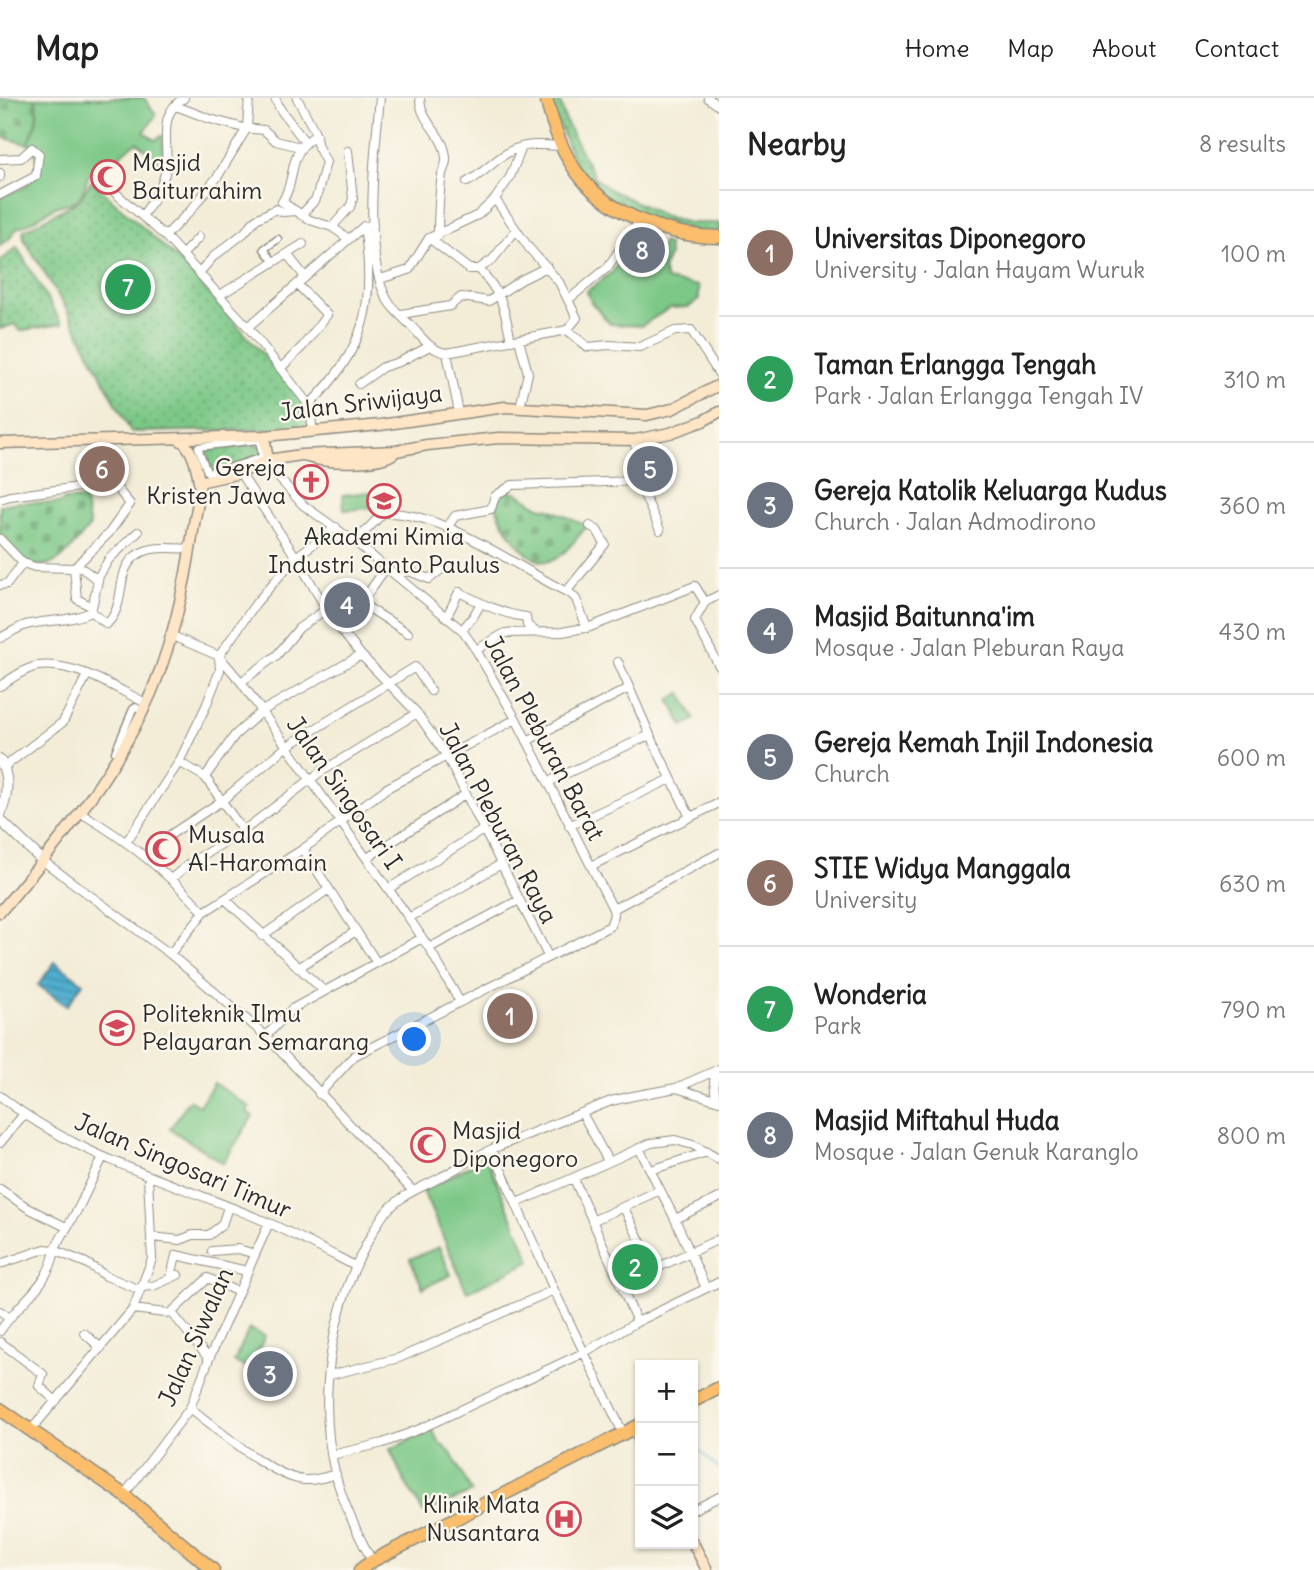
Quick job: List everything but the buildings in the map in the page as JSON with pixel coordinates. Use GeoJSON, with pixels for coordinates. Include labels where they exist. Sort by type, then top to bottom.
{"type":"FeatureCollection","features":[{"type":"Feature","properties":{"kind":"main road"},"geometry":{"type":"LineString","coordinates":[[546,98],[561,146],[580,178],[594,193],[621,212],[670,232],[719,237]]}},
{"type":"Feature","properties":{"kind":"main road","name":"Jalan Sriwijaya"},"geometry":{"type":"LineString","coordinates":[[0,443],[48,440],[188,442],[380,425],[497,407],[647,415],[672,409],[719,385]]}},
{"type":"Feature","properties":{"kind":"main road","name":"Jalan Sriwijaya"},"geometry":{"type":"LineString","coordinates":[[200,482],[240,473],[268,460],[301,455],[396,451],[427,445],[499,439],[546,437],[635,440],[670,433],[719,412]]}},
{"type":"Feature","properties":{"kind":"main road"},"geometry":{"type":"LineString","coordinates":[[264,436],[268,460]]}},
{"type":"Feature","properties":{"kind":"main road"},"geometry":{"type":"LineString","coordinates":[[0,912],[80,813],[114,763],[144,707],[178,613],[190,549],[200,482],[188,442]]}},
{"type":"Feature","properties":{"kind":"main road"},"geometry":{"type":"LineString","coordinates":[[698,1400],[719,1388]]}},
{"type":"Feature","properties":{"kind":"main road"},"geometry":{"type":"LineString","coordinates":[[698,1401],[719,1394]]}},
{"type":"Feature","properties":{"kind":"main road"},"geometry":{"type":"LineString","coordinates":[[0,1409],[124,1495],[213,1570]]}},
{"type":"Feature","properties":{"kind":"main road"},"geometry":{"type":"LineString","coordinates":[[367,1564],[634,1432]]}},
{"type":"Feature","properties":{"kind":"main road"},"geometry":{"type":"LineString","coordinates":[[696,1549],[707,1570]]}},
{"type":"Feature","properties":{"kind":"street"},"geometry":{"type":"LineString","coordinates":[[142,216],[156,197],[162,183],[166,165],[168,116],[184,98]]}},
{"type":"Feature","properties":{"kind":"street"},"geometry":{"type":"LineString","coordinates":[[165,236],[187,215],[215,181],[247,128],[249,98]]}},
{"type":"Feature","properties":{"kind":"street"},"geometry":{"type":"LineString","coordinates":[[275,98],[302,144]]}},
{"type":"Feature","properties":{"kind":"street"},"geometry":{"type":"LineString","coordinates":[[200,272],[256,219],[276,209],[299,213],[316,199],[327,162],[297,98]]}},
{"type":"Feature","properties":{"kind":"street"},"geometry":{"type":"LineString","coordinates":[[309,405],[326,389],[345,364],[360,334],[370,273],[368,225],[380,98]]}},
{"type":"Feature","properties":{"kind":"street"},"geometry":{"type":"LineString","coordinates":[[420,98],[426,121],[443,143],[447,160],[434,237]]}},
{"type":"Feature","properties":{"kind":"street"},"geometry":{"type":"LineString","coordinates":[[708,98],[719,106]]}},
{"type":"Feature","properties":{"kind":"street"},"geometry":{"type":"LineString","coordinates":[[176,106],[210,119],[264,130],[276,141],[302,144]]}},
{"type":"Feature","properties":{"kind":"street"},"geometry":{"type":"LineString","coordinates":[[316,135],[302,144],[289,179],[288,194],[282,202],[299,213],[332,227],[349,239]]}},
{"type":"Feature","properties":{"kind":"street"},"geometry":{"type":"LineString","coordinates":[[467,182],[480,176],[507,153],[522,147],[561,146]]}},
{"type":"Feature","properties":{"kind":"street"},"geometry":{"type":"LineString","coordinates":[[380,279],[410,269],[434,237],[478,215],[495,199],[510,177],[522,147]]}},
{"type":"Feature","properties":{"kind":"street"},"geometry":{"type":"LineString","coordinates":[[0,159],[21,158],[32,148],[39,154],[36,176],[0,195]]}},
{"type":"Feature","properties":{"kind":"street"},"geometry":{"type":"LineString","coordinates":[[332,227],[349,209],[353,200],[348,151]]}},
{"type":"Feature","properties":{"kind":"street"},"geometry":{"type":"LineString","coordinates":[[111,190],[165,236],[248,327],[309,405],[313,431]]}},
{"type":"Feature","properties":{"kind":"street"},"geometry":{"type":"LineString","coordinates":[[368,225],[386,298],[436,351],[447,353],[566,330],[577,318],[559,282],[516,230],[495,199]]}},
{"type":"Feature","properties":{"kind":"street"},"geometry":{"type":"LineString","coordinates":[[568,300],[607,268],[640,220]]}},
{"type":"Feature","properties":{"kind":"street"},"geometry":{"type":"LineString","coordinates":[[248,327],[368,225]]}},
{"type":"Feature","properties":{"kind":"street"},"geometry":{"type":"LineString","coordinates":[[434,237],[469,269],[479,269],[494,260],[516,230]]}},
{"type":"Feature","properties":{"kind":"street"},"geometry":{"type":"LineString","coordinates":[[182,254],[199,237]]}},
{"type":"Feature","properties":{"kind":"street"},"geometry":{"type":"LineString","coordinates":[[274,262],[264,249],[278,239]]}},
{"type":"Feature","properties":{"kind":"street"},"geometry":{"type":"LineString","coordinates":[[220,295],[303,244]]}},
{"type":"Feature","properties":{"kind":"street"},"geometry":{"type":"LineString","coordinates":[[287,254],[305,277]]}},
{"type":"Feature","properties":{"kind":"street"},"geometry":{"type":"LineString","coordinates":[[401,314],[450,306],[461,297],[486,302],[521,280],[547,268]]}},
{"type":"Feature","properties":{"kind":"street"},"geometry":{"type":"LineString","coordinates":[[479,269],[500,295],[528,373],[520,407]]}},
{"type":"Feature","properties":{"kind":"street"},"geometry":{"type":"LineString","coordinates":[[281,368],[327,316],[297,284]]}},
{"type":"Feature","properties":{"kind":"street"},"geometry":{"type":"LineString","coordinates":[[566,330],[588,347],[609,345],[634,348],[675,331],[691,330],[719,374]]}},
{"type":"Feature","properties":{"kind":"street"},"geometry":{"type":"LineString","coordinates":[[359,384],[383,367],[430,346]]}},
{"type":"Feature","properties":{"kind":"street"},"geometry":{"type":"LineString","coordinates":[[447,353],[459,413]]}},
{"type":"Feature","properties":{"kind":"street"},"geometry":{"type":"LineString","coordinates":[[259,440],[262,457],[207,472],[198,447],[259,440]]}},
{"type":"Feature","properties":{"kind":"street"},"geometry":{"type":"LineString","coordinates":[[635,440],[638,481],[660,530]]}},
{"type":"Feature","properties":{"kind":"street","name":"Jalan Pleburan Barat"},"geometry":{"type":"LineString","coordinates":[[268,460],[278,477],[303,505],[336,527],[462,630],[516,719],[613,909]]}},
{"type":"Feature","properties":{"kind":"street","name":"Jalan Pleburan Raya"},"geometry":{"type":"LineString","coordinates":[[240,473],[296,557],[337,626],[417,713],[446,755],[548,956]]}},
{"type":"Feature","properties":{"kind":"street"},"geometry":{"type":"LineString","coordinates":[[447,528],[455,516],[491,509],[495,496],[512,485],[638,481]]}},
{"type":"Feature","properties":{"kind":"street"},"geometry":{"type":"LineString","coordinates":[[0,499],[87,486],[115,486],[120,489],[130,504],[125,513],[74,568],[77,599],[107,624],[116,611],[126,568],[139,554],[154,548],[190,549]]}},
{"type":"Feature","properties":{"kind":"street"},"geometry":{"type":"LineString","coordinates":[[355,542],[385,512],[417,515],[447,528],[566,592],[576,599],[587,628]]}},
{"type":"Feature","properties":{"kind":"street"},"geometry":{"type":"LineString","coordinates":[[566,592],[605,544],[597,530],[590,526]]}},
{"type":"Feature","properties":{"kind":"street"},"geometry":{"type":"LineString","coordinates":[[127,842],[179,762],[220,670],[219,656],[256,603],[296,557],[336,527]]}},
{"type":"Feature","properties":{"kind":"street"},"geometry":{"type":"LineString","coordinates":[[92,609],[98,580],[109,559],[138,532]]}},
{"type":"Feature","properties":{"kind":"street"},"geometry":{"type":"LineString","coordinates":[[0,539],[23,563],[35,567],[80,567],[98,580]]}},
{"type":"Feature","properties":{"kind":"street"},"geometry":{"type":"LineString","coordinates":[[0,585],[7,584],[23,563]]}},
{"type":"Feature","properties":{"kind":"street"},"geometry":{"type":"LineString","coordinates":[[337,626],[361,603],[386,568]]}},
{"type":"Feature","properties":{"kind":"street"},"geometry":{"type":"LineString","coordinates":[[395,574],[408,572],[429,579],[443,568]]}},
{"type":"Feature","properties":{"kind":"street"},"geometry":{"type":"LineString","coordinates":[[476,650],[505,634],[587,628],[695,586],[705,603]]}},
{"type":"Feature","properties":{"kind":"street"},"geometry":{"type":"LineString","coordinates":[[447,616],[459,593],[512,615],[526,617],[527,625],[536,633]]}},
{"type":"Feature","properties":{"kind":"street"},"geometry":{"type":"LineString","coordinates":[[719,595],[705,603],[695,617],[695,623],[716,653],[719,666]]}},
{"type":"Feature","properties":{"kind":"street"},"geometry":{"type":"LineString","coordinates":[[361,603],[408,633]]}},
{"type":"Feature","properties":{"kind":"street"},"geometry":{"type":"LineString","coordinates":[[462,630],[481,603]]}},
{"type":"Feature","properties":{"kind":"street"},"geometry":{"type":"LineString","coordinates":[[241,682],[277,655],[299,628],[328,608]]}},
{"type":"Feature","properties":{"kind":"street"},"geometry":{"type":"LineString","coordinates":[[0,638],[15,628],[29,624],[60,622],[92,609]]}},
{"type":"Feature","properties":{"kind":"street","name":"Jalan Singosari I"},"geometry":{"type":"LineString","coordinates":[[170,635],[219,656],[241,682],[409,918],[460,1002]]}},
{"type":"Feature","properties":{"kind":"street"},"geometry":{"type":"LineString","coordinates":[[205,777],[235,735],[262,711],[361,655]]}},
{"type":"Feature","properties":{"kind":"street"},"geometry":{"type":"LineString","coordinates":[[618,662],[690,817]]}},
{"type":"Feature","properties":{"kind":"street"},"geometry":{"type":"LineString","coordinates":[[0,687],[20,673],[38,666],[60,666],[87,675],[144,707]]}},
{"type":"Feature","properties":{"kind":"street"},"geometry":{"type":"LineString","coordinates":[[145,856],[170,835],[223,800],[286,747],[415,667],[431,691]]}},
{"type":"Feature","properties":{"kind":"street"},"geometry":{"type":"LineString","coordinates":[[87,675],[59,727],[2,764],[7,798],[0,818],[43,860],[170,954],[266,1036],[412,1190]]}},
{"type":"Feature","properties":{"kind":"street"},"geometry":{"type":"LineString","coordinates":[[527,741],[629,688]]}},
{"type":"Feature","properties":{"kind":"street"},"geometry":{"type":"LineString","coordinates":[[43,860],[42,856],[112,758],[133,709],[144,707]]}},
{"type":"Feature","properties":{"kind":"street"},"geometry":{"type":"LineString","coordinates":[[172,878],[190,863],[243,831],[310,779],[417,713]]}},
{"type":"Feature","properties":{"kind":"street"},"geometry":{"type":"LineString","coordinates":[[170,954],[204,912],[303,849],[387,788],[516,719]]}},
{"type":"Feature","properties":{"kind":"street"},"geometry":{"type":"LineString","coordinates":[[548,782],[650,735]]}},
{"type":"Feature","properties":{"kind":"street"},"geometry":{"type":"LineString","coordinates":[[179,762],[205,777],[243,831]]}},
{"type":"Feature","properties":{"kind":"street"},"geometry":{"type":"LineString","coordinates":[[569,826],[671,779]]}},
{"type":"Feature","properties":{"kind":"street"},"geometry":{"type":"LineString","coordinates":[[367,858],[466,794]]}},
{"type":"Feature","properties":{"kind":"street"},"geometry":{"type":"LineString","coordinates":[[591,866],[719,803]]}},
{"type":"Feature","properties":{"kind":"street"},"geometry":{"type":"LineString","coordinates":[[80,813],[145,856],[172,878],[204,912]]}},
{"type":"Feature","properties":{"kind":"street"},"geometry":{"type":"LineString","coordinates":[[388,889],[483,830]]}},
{"type":"Feature","properties":{"kind":"street"},"geometry":{"type":"LineString","coordinates":[[303,849],[377,963]]}},
{"type":"Feature","properties":{"kind":"street"},"geometry":{"type":"LineString","coordinates":[[320,1094],[354,1056],[610,926],[613,909],[719,853]]}},
{"type":"Feature","properties":{"kind":"street"},"geometry":{"type":"LineString","coordinates":[[409,918],[501,864]]}},
{"type":"Feature","properties":{"kind":"street"},"geometry":{"type":"LineString","coordinates":[[262,936],[328,889]]}},
{"type":"Feature","properties":{"kind":"street"},"geometry":{"type":"LineString","coordinates":[[225,899],[323,990]]}},
{"type":"Feature","properties":{"kind":"street"},"geometry":{"type":"LineString","coordinates":[[429,948],[519,901]]}},
{"type":"Feature","properties":{"kind":"street"},"geometry":{"type":"LineString","coordinates":[[298,968],[356,931]]}},
{"type":"Feature","properties":{"kind":"street"},"geometry":{"type":"LineString","coordinates":[[266,1036],[292,1009],[422,938]]}},
{"type":"Feature","properties":{"kind":"street"},"geometry":{"type":"LineString","coordinates":[[676,1088],[718,1100],[714,1082],[718,1070]]}},
{"type":"Feature","properties":{"kind":"street"},"geometry":{"type":"LineString","coordinates":[[367,1564],[336,1474],[328,1418],[335,1325],[355,1266],[383,1215],[412,1190],[436,1180],[472,1157],[611,1101],[676,1088],[718,1070]]}},
{"type":"Feature","properties":{"kind":"street","name":"Jalan Singosari Timur"},"geometry":{"type":"LineString","coordinates":[[0,1096],[24,1114],[103,1157],[269,1223],[355,1266]]}},
{"type":"Feature","properties":{"kind":"street"},"geometry":{"type":"LineString","coordinates":[[582,1113],[608,1161]]}},
{"type":"Feature","properties":{"kind":"street"},"geometry":{"type":"LineString","coordinates":[[0,1143],[24,1114]]}},
{"type":"Feature","properties":{"kind":"street"},"geometry":{"type":"LineString","coordinates":[[517,1203],[650,1143],[675,1140],[719,1158]]}},
{"type":"Feature","properties":{"kind":"street"},"geometry":{"type":"LineString","coordinates":[[639,1148],[676,1219],[706,1288]]}},
{"type":"Feature","properties":{"kind":"street"},"geometry":{"type":"LineString","coordinates":[[492,1149],[554,1290],[585,1352],[634,1432]]}},
{"type":"Feature","properties":{"kind":"street"},"geometry":{"type":"LineString","coordinates":[[650,1170],[707,1152]]}},
{"type":"Feature","properties":{"kind":"street"},"geometry":{"type":"LineString","coordinates":[[0,1331],[47,1278],[66,1227],[79,1208],[103,1157]]}},
{"type":"Feature","properties":{"kind":"street"},"geometry":{"type":"LineString","coordinates":[[31,1430],[134,1309],[152,1259],[148,1177]]}},
{"type":"Feature","properties":{"kind":"street"},"geometry":{"type":"LineString","coordinates":[[573,1179],[637,1322]]}},
{"type":"Feature","properties":{"kind":"street"},"geometry":{"type":"LineString","coordinates":[[0,1189],[28,1208],[66,1227]]}},
{"type":"Feature","properties":{"kind":"street"},"geometry":{"type":"LineString","coordinates":[[592,1221],[660,1190]]}},
{"type":"Feature","properties":{"kind":"street"},"geometry":{"type":"LineString","coordinates":[[676,1219],[719,1198]]}},
{"type":"Feature","properties":{"kind":"street"},"geometry":{"type":"LineString","coordinates":[[151,1237],[180,1240],[193,1235],[209,1235],[222,1225],[228,1208]]}},
{"type":"Feature","properties":{"kind":"street"},"geometry":{"type":"LineString","coordinates":[[624,1208],[654,1269]]}},
{"type":"Feature","properties":{"kind":"street","name":"Jalan Siwalan"},"geometry":{"type":"LineString","coordinates":[[124,1495],[190,1408],[269,1223]]}},
{"type":"Feature","properties":{"kind":"street"},"geometry":{"type":"LineString","coordinates":[[620,1285],[719,1239]]}},
{"type":"Feature","properties":{"kind":"street"},"geometry":{"type":"LineString","coordinates":[[0,1264],[46,1249],[86,1263],[112,1279],[141,1288],[153,1286],[175,1276],[176,1255],[247,1271]]}},
{"type":"Feature","properties":{"kind":"street"},"geometry":{"type":"LineString","coordinates":[[212,1251],[238,1249],[255,1254]]}},
{"type":"Feature","properties":{"kind":"street"},"geometry":{"type":"LineString","coordinates":[[612,1266],[646,1253]]}},
{"type":"Feature","properties":{"kind":"street"},"geometry":{"type":"LineString","coordinates":[[171,1313],[208,1278],[238,1292]]}},
{"type":"Feature","properties":{"kind":"street"},"geometry":{"type":"LineString","coordinates":[[332,1455],[383,1443],[420,1429],[585,1352],[637,1322],[719,1282]]}},
{"type":"Feature","properties":{"kind":"street"},"geometry":{"type":"LineString","coordinates":[[330,1375],[399,1358],[554,1290]]}},
{"type":"Feature","properties":{"kind":"street"},"geometry":{"type":"LineString","coordinates":[[134,1309],[171,1313],[209,1359]]}},
{"type":"Feature","properties":{"kind":"street"},"geometry":{"type":"LineString","coordinates":[[0,1311],[10,1318]]}},
{"type":"Feature","properties":{"kind":"street"},"geometry":{"type":"LineString","coordinates":[[84,1333],[101,1348]]}},
{"type":"Feature","properties":{"kind":"street"},"geometry":{"type":"LineString","coordinates":[[0,1342],[43,1374],[39,1385],[56,1401]]}},
{"type":"Feature","properties":{"kind":"street"},"geometry":{"type":"LineString","coordinates":[[190,1408],[259,1460],[293,1478],[316,1480],[336,1474]]}},
{"type":"Feature","properties":{"kind":"street"},"geometry":{"type":"LineString","coordinates":[[698,1508],[719,1497]]}},
{"type":"Feature","properties":{"kind":"green space"},"geometry":{"type":"Polygon","coordinates":[[[0,98],[35,98],[36,121],[28,144],[0,137],[0,98]]]}},
{"type":"Feature","properties":{"kind":"green space"},"geometry":{"type":"Polygon","coordinates":[[[35,98],[144,98],[156,115],[144,133],[156,140],[163,136],[163,166],[137,142],[116,159],[92,172],[79,198],[55,207],[17,228],[0,246],[0,197],[25,187],[40,171],[33,146],[28,144],[36,121],[35,98]]]}},
{"type":"Feature","properties":{"kind":"green space"},"geometry":{"type":"Polygon","coordinates":[[[548,98],[559,98],[566,122],[596,179],[609,189],[668,218],[690,223],[719,223],[719,233],[691,231],[657,222],[607,198],[577,168],[548,98]]]}},
{"type":"Feature","properties":{"kind":"green space"},"geometry":{"type":"Polygon","coordinates":[[[91,181],[182,263],[307,404],[310,429],[131,432],[67,310],[24,239],[23,231],[80,200],[91,181]]]}},
{"type":"Feature","properties":{"kind":"green space"},"geometry":{"type":"Polygon","coordinates":[[[663,242],[668,245],[669,256],[663,269],[666,280],[699,286],[699,299],[689,307],[670,308],[641,326],[610,324],[591,302],[587,291],[612,272],[627,252],[637,267],[655,260],[663,242]]]}},
{"type":"Feature","properties":{"kind":"green space"},"geometry":{"type":"Polygon","coordinates":[[[17,247],[62,324],[19,331],[15,324],[0,329],[0,262],[17,247]]]}},
{"type":"Feature","properties":{"kind":"green space"},"geometry":{"type":"Polygon","coordinates":[[[262,445],[264,460],[238,471],[208,477],[194,446],[262,445]]]}},
{"type":"Feature","properties":{"kind":"green space"},"geometry":{"type":"Polygon","coordinates":[[[508,491],[587,526],[561,555],[551,561],[541,561],[532,557],[515,541],[498,512],[498,499],[508,491]]]}},
{"type":"Feature","properties":{"kind":"green space"},"geometry":{"type":"Polygon","coordinates":[[[370,492],[371,508],[344,510],[343,495],[370,492]]]}},
{"type":"Feature","properties":{"kind":"green space"},"geometry":{"type":"Polygon","coordinates":[[[84,499],[90,526],[65,554],[51,564],[32,564],[19,557],[0,539],[0,506],[15,502],[61,503],[63,500],[84,499]]]}},
{"type":"Feature","properties":{"kind":"green space"},"geometry":{"type":"Polygon","coordinates":[[[681,693],[695,719],[683,726],[669,700],[681,693]]]}},
{"type":"Feature","properties":{"kind":"green space"},"geometry":{"type":"Polygon","coordinates":[[[214,1083],[250,1107],[247,1112],[253,1116],[223,1163],[170,1129],[189,1100],[199,1106],[214,1083]]]}},
{"type":"Feature","properties":{"kind":"green space"},"geometry":{"type":"Polygon","coordinates":[[[486,1157],[531,1261],[467,1292],[423,1191],[486,1157]]]}},
{"type":"Feature","properties":{"kind":"green space"},"geometry":{"type":"Polygon","coordinates":[[[439,1247],[451,1275],[423,1288],[410,1259],[439,1247]]]}},
{"type":"Feature","properties":{"kind":"green space"},"geometry":{"type":"Polygon","coordinates":[[[249,1329],[265,1336],[250,1369],[234,1362],[249,1329]]]}},
{"type":"Feature","properties":{"kind":"green space"},"geometry":{"type":"Polygon","coordinates":[[[432,1430],[440,1443],[451,1453],[472,1492],[424,1513],[403,1479],[390,1449],[432,1430]]]}},
{"type":"Feature","properties":{"kind":"water"},"geometry":{"type":"Polygon","coordinates":[[[55,962],[83,983],[67,1006],[38,985],[55,962]]]}},
{"type":"Feature","properties":{"kind":"waterway"},"geometry":{"type":"LineString","coordinates":[[698,1449],[719,1469]]}},
{"type":"Feature","properties":{"kind":"place","name":"Masjid Baiturrahim"},"geometry":{"type":"Point","coordinates":[108,177]}},
{"type":"Feature","properties":{"kind":"place","name":"Masjid Miftahul Huda"},"geometry":{"type":"Point","coordinates":[642,250]}},
{"type":"Feature","properties":{"kind":"place","name":"Wonderia"},"geometry":{"type":"Point","coordinates":[128,287]}},
{"type":"Feature","properties":{"kind":"place","name":"STIE Widya Manggala"},"geometry":{"type":"Point","coordinates":[102,469]}},
{"type":"Feature","properties":{"kind":"place","name":"Gereja Kemah Injil Indonesia"},"geometry":{"type":"Point","coordinates":[650,469]}},
{"type":"Feature","properties":{"kind":"place","name":"Gereja Kristen Jawa"},"geometry":{"type":"Point","coordinates":[311,482]}},
{"type":"Feature","properties":{"kind":"place","name":"Akademi Kimia Industri Santo Paulus"},"geometry":{"type":"Point","coordinates":[384,501]}},
{"type":"Feature","properties":{"kind":"place","name":"Masjid Baitunna'im"},"geometry":{"type":"Point","coordinates":[347,605]}},
{"type":"Feature","properties":{"kind":"place","name":"Musala Al-Haromain"},"geometry":{"type":"Point","coordinates":[163,849]}},
{"type":"Feature","properties":{"kind":"place","name":"Universitas Diponegoro"},"geometry":{"type":"Point","coordinates":[510,1016]}},
{"type":"Feature","properties":{"kind":"place","name":"Politeknik Ilmu Pelayaran Semarang"},"geometry":{"type":"Point","coordinates":[117,1028]}},
{"type":"Feature","properties":{"kind":"place","name":"Masjid Diponegoro"},"geometry":{"type":"Point","coordinates":[428,1145]}},
{"type":"Feature","properties":{"kind":"place","name":"Taman Erlangga Tengah"},"geometry":{"type":"Point","coordinates":[635,1267]}},
{"type":"Feature","properties":{"kind":"place","name":"Gereja Katolik Keluarga Kudus"},"geometry":{"type":"Point","coordinates":[270,1374]}},
{"type":"Feature","properties":{"kind":"place","name":"Klinik Mata Nusantara"},"geometry":{"type":"Point","coordinates":[564,1519]}}]}
